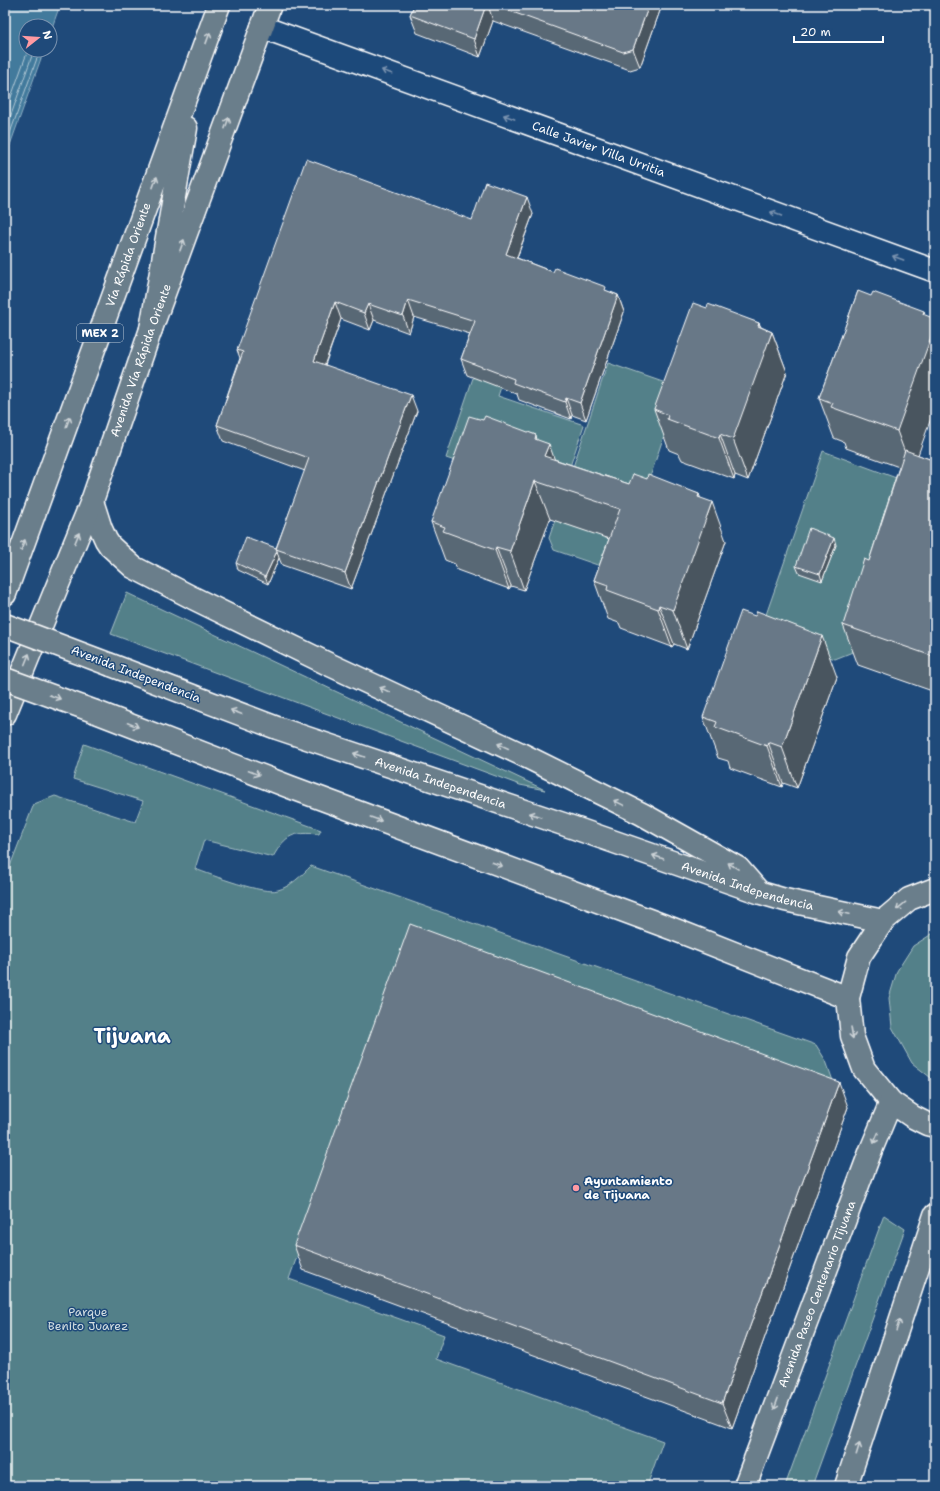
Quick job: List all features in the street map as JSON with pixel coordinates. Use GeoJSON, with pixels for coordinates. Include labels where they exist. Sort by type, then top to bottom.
{"type":"FeatureCollection","features":[{"type":"Feature","properties":{"kind":"main road","name":"Vía Rápida Oriente"},"geometry":{"type":"LineString","coordinates":[[5,594],[219,5]]}},
{"type":"Feature","properties":{"kind":"main road","name":"Avenida Vía Rápida Oriente"},"geometry":{"type":"LineString","coordinates":[[5,714],[92,501],[151,329],[270,5]]}},
{"type":"Feature","properties":{"kind":"main road"},"geometry":{"type":"LineString","coordinates":[[151,329],[196,71]]}},
{"type":"Feature","properties":{"kind":"main road"},"geometry":{"type":"LineString","coordinates":[[92,501],[106,540],[110,546],[133,567],[192,598],[332,666],[521,754],[642,814],[738,868],[761,893]]}},
{"type":"Feature","properties":{"kind":"main road","name":"Avenida Independencia"},"geometry":{"type":"LineString","coordinates":[[5,626],[277,728],[563,824],[761,893],[785,900],[883,921]]}},
{"type":"Feature","properties":{"kind":"main road"},"geometry":{"type":"LineString","coordinates":[[5,679],[96,712],[290,787],[666,926],[848,998]]}},
{"type":"Feature","properties":{"kind":"main road"},"geometry":{"type":"LineString","coordinates":[[935,889],[909,899],[883,921],[859,957],[848,998],[852,1036],[864,1069],[891,1102],[913,1117],[935,1126]]}},
{"type":"Feature","properties":{"kind":"main road","name":"Avenida Paseo Centenario Tijuana"},"geometry":{"type":"LineString","coordinates":[[745,1486],[871,1150],[891,1102]]}},
{"type":"Feature","properties":{"kind":"main road"},"geometry":{"type":"LineString","coordinates":[[846,1486],[935,1215]]}},
{"type":"Feature","properties":{"kind":"street","name":"Calle Javier Villa Urritia"},"geometry":{"type":"LineString","coordinates":[[262,27],[935,271]]}},
{"type":"Feature","properties":{"kind":"green space"},"geometry":{"type":"Polygon","coordinates":[[[608,363],[680,388],[620,566],[612,570],[554,550],[549,538],[608,363]]]}},
{"type":"Feature","properties":{"kind":"green space"},"geometry":{"type":"Polygon","coordinates":[[[477,366],[505,375],[498,396],[584,425],[564,484],[470,466],[446,458],[477,366]]]}},
{"type":"Feature","properties":{"kind":"green space"},"geometry":{"type":"Polygon","coordinates":[[[823,451],[907,482],[855,651],[835,659],[760,632],[823,451]]]}},
{"type":"Feature","properties":{"kind":"green space"},"geometry":{"type":"Polygon","coordinates":[[[127,593],[545,790],[520,785],[111,634],[127,593]]]}},
{"type":"Feature","properties":{"kind":"green space","name":"Parque Benito Juarez"},"geometry":{"type":"Polygon","coordinates":[[[84,744],[321,830],[319,834],[296,834],[291,836],[282,843],[273,857],[204,840],[195,869],[237,884],[271,891],[287,886],[311,866],[816,1045],[826,1061],[838,1095],[400,967],[289,1279],[444,1335],[436,1359],[663,1441],[647,1486],[5,1486],[5,879],[34,804],[55,796],[135,822],[143,801],[73,779],[84,744]]]}},
{"type":"Feature","properties":{"kind":"green space"},"geometry":{"type":"Polygon","coordinates":[[[935,932],[935,1081],[912,1063],[892,1027],[889,998],[897,971],[913,946],[935,932]]]}},
{"type":"Feature","properties":{"kind":"green space"},"geometry":{"type":"Polygon","coordinates":[[[884,1215],[905,1229],[812,1486],[785,1486],[884,1215]]]}},
{"type":"Feature","properties":{"kind":"water"},"geometry":{"type":"Polygon","coordinates":[[[5,5],[60,5],[55,18],[18,18],[18,58],[41,58],[5,159],[5,5]]]}},
{"type":"Feature","properties":{"kind":"building"},"geometry":{"type":"Polygon","coordinates":[[[414,5],[486,5],[474,39],[410,15],[414,5]]]}},
{"type":"Feature","properties":{"kind":"building"},"geometry":{"type":"Polygon","coordinates":[[[493,5],[649,5],[633,49],[623,52],[493,5]]]}},
{"type":"Feature","properties":{"kind":"building"},"geometry":{"type":"Polygon","coordinates":[[[306,159],[472,220],[485,182],[527,197],[506,254],[553,272],[555,268],[606,287],[605,290],[618,295],[580,403],[566,398],[565,402],[513,383],[514,379],[461,359],[475,321],[408,300],[403,316],[368,304],[364,313],[335,302],[314,361],[411,395],[345,573],[276,549],[309,458],[217,425],[243,352],[237,350],[306,159]]]}},
{"type":"Feature","properties":{"kind":"building"},"geometry":{"type":"Polygon","coordinates":[[[858,291],[871,296],[873,292],[924,311],[923,314],[935,319],[935,326],[897,431],[831,407],[833,403],[819,398],[858,291]]]}},
{"type":"Feature","properties":{"kind":"building"},"geometry":{"type":"Polygon","coordinates":[[[693,303],[707,308],[708,304],[759,323],[758,326],[772,332],[733,439],[720,434],[719,438],[667,419],[668,415],[654,409],[693,303]]]}},
{"type":"Feature","properties":{"kind":"building"},"geometry":{"type":"Polygon","coordinates":[[[469,416],[483,420],[485,416],[536,435],[535,439],[549,444],[544,456],[629,484],[633,474],[647,479],[648,474],[699,494],[698,497],[712,502],[673,610],[659,605],[658,609],[607,590],[608,585],[594,580],[620,509],[535,481],[510,551],[496,547],[495,550],[443,531],[445,527],[431,522],[469,416]]]}},
{"type":"Feature","properties":{"kind":"building"},"geometry":{"type":"Polygon","coordinates":[[[905,450],[935,461],[935,657],[843,625],[864,559],[869,561],[905,450]]]}},
{"type":"Feature","properties":{"kind":"building"},"geometry":{"type":"Polygon","coordinates":[[[809,528],[834,538],[820,574],[796,566],[809,528]]]}},
{"type":"Feature","properties":{"kind":"building"},"geometry":{"type":"Polygon","coordinates":[[[246,537],[276,548],[277,551],[265,577],[236,563],[246,537]]]}},
{"type":"Feature","properties":{"kind":"building"},"geometry":{"type":"Polygon","coordinates":[[[741,611],[755,616],[757,611],[822,636],[782,747],[768,742],[767,746],[715,727],[717,722],[703,717],[741,611]]]}},
{"type":"Feature","properties":{"kind":"building","name":"Ayuntamiento de Tijuana"},"geometry":{"type":"Polygon","coordinates":[[[410,924],[839,1082],[722,1403],[294,1245],[410,924]]]}},
{"type":"Feature","properties":{"kind":"place","name":"Ayuntamiento de Tijuana"},"geometry":{"type":"Point","coordinates":[576,1188]}},
{"type":"Feature","properties":{"kind":"district","name":"Tijuana"},"geometry":{"type":"Point","coordinates":[132,1036]}}]}
